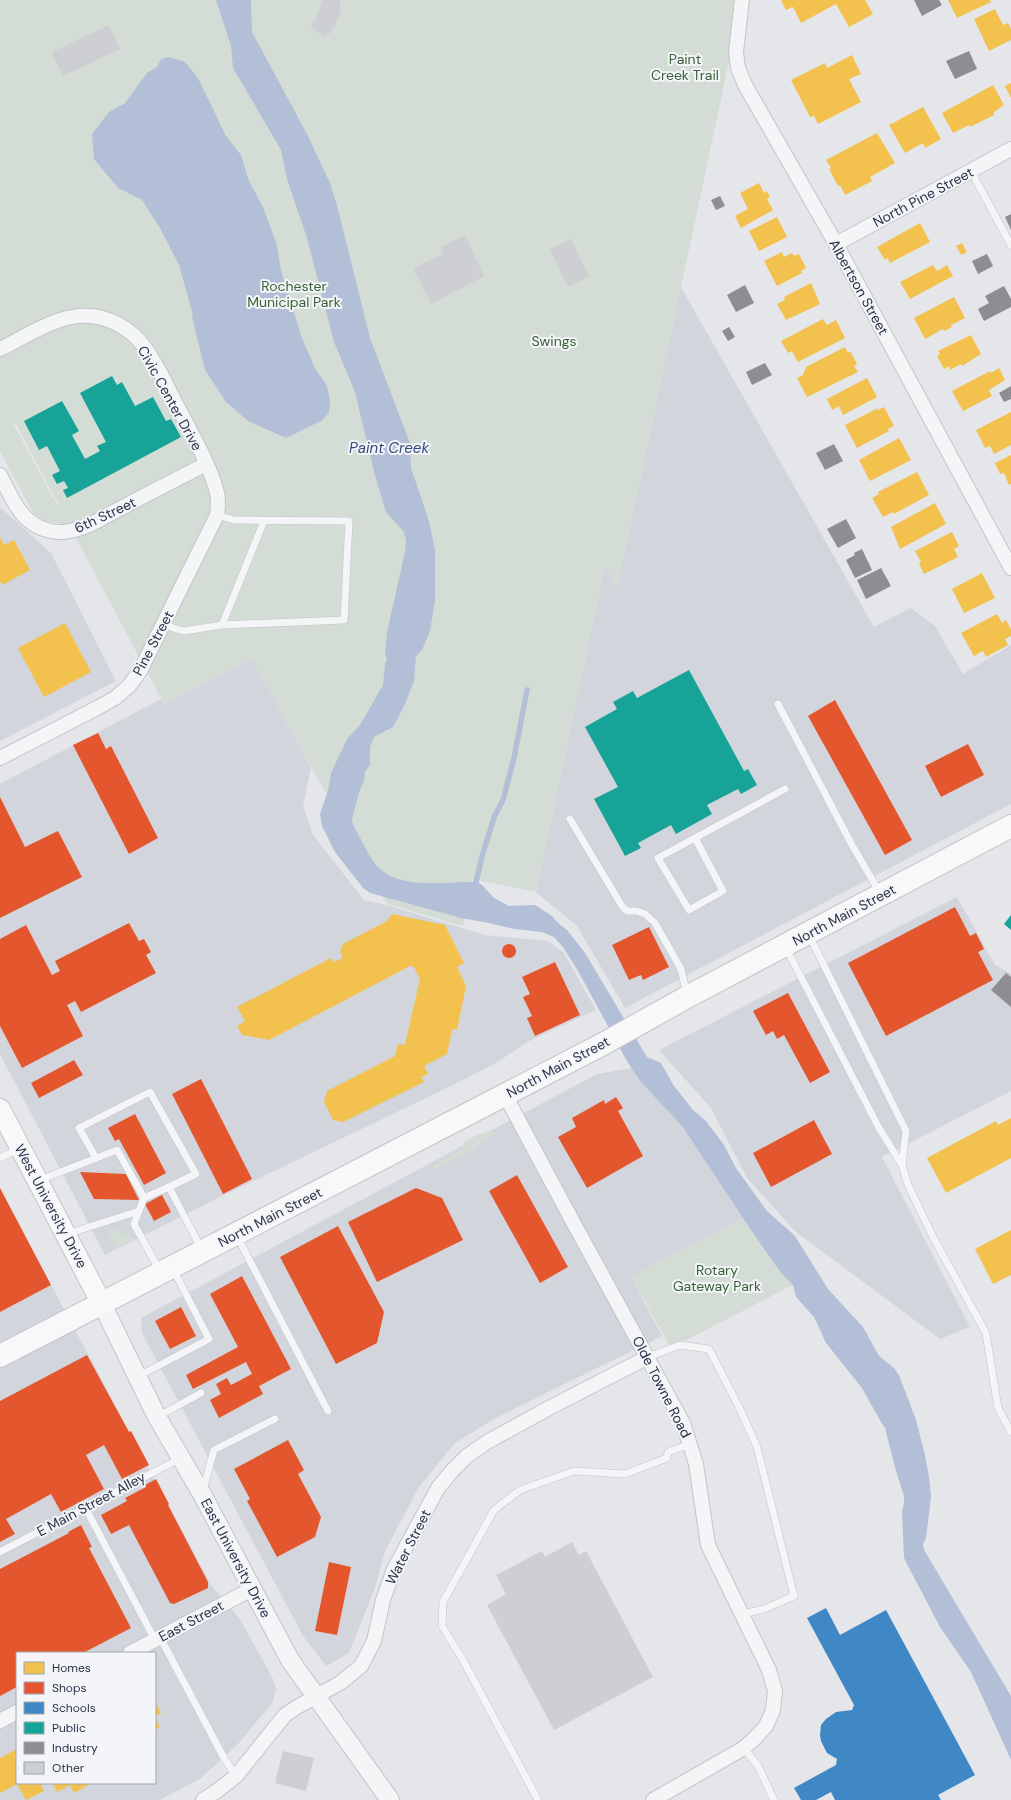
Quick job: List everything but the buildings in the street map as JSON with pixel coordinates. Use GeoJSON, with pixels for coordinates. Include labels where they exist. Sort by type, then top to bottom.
{"type":"FeatureCollection","features":[{"type":"Feature","properties":{"kind":"main road","name":"North Main Street"},"geometry":{"type":"LineString","coordinates":[[0,1356],[637,1026],[687,997],[1011,826]]}},
{"type":"Feature","properties":{"kind":"main road","name":"West University Drive"},"geometry":{"type":"LineString","coordinates":[[0,1109],[102,1304]]}},
{"type":"Feature","properties":{"kind":"street","name":"Albertson Street"},"geometry":{"type":"LineString","coordinates":[[742,0],[736,52],[738,68],[745,85],[836,244],[1011,568]]}},
{"type":"Feature","properties":{"kind":"street","name":"North Pine Street"},"geometry":{"type":"LineString","coordinates":[[836,244],[1011,150]]}},
{"type":"Feature","properties":{"kind":"street","name":"Civic Center Drive"},"geometry":{"type":"LineString","coordinates":[[0,349],[52,323],[76,316],[101,318],[121,325],[142,343],[206,464]]}},
{"type":"Feature","properties":{"kind":"street","name":"6th Street"},"geometry":{"type":"LineString","coordinates":[[1,480],[14,501],[30,522],[42,528],[56,532],[82,528],[206,464]]}},
{"type":"Feature","properties":{"kind":"street","name":"Pine Street"},"geometry":{"type":"LineString","coordinates":[[0,758],[114,698],[129,686],[140,671],[217,514],[217,493],[206,464]]}},
{"type":"Feature","properties":{"kind":"street","name":"Olde Towne Road"},"geometry":{"type":"LineString","coordinates":[[505,1095],[572,1222],[677,1410],[696,1464],[708,1545],[770,1670],[775,1691],[773,1710],[766,1726],[744,1748],[653,1800]]}},
{"type":"Feature","properties":{"kind":"street","name":"East University Drive"},"geometry":{"type":"LineString","coordinates":[[102,1304],[157,1417],[182,1457],[290,1660],[390,1800]]}},
{"type":"Feature","properties":{"kind":"street","name":"Water Street"},"geometry":{"type":"LineString","coordinates":[[203,1800],[218,1791],[236,1776],[285,1715],[347,1679],[368,1656],[374,1641],[383,1600],[394,1569],[438,1488],[467,1456],[487,1442],[549,1408],[648,1357]]}},
{"type":"Feature","properties":{"kind":"street","name":"East Street"},"geometry":{"type":"LineString","coordinates":[[132,1652],[252,1589]]}},
{"type":"Feature","properties":{"kind":"street"},"geometry":{"type":"LineString","coordinates":[[0,1721],[16,1713]]}},
{"type":"Feature","properties":{"kind":"lane"},"geometry":{"type":"LineString","coordinates":[[971,171],[1011,245]]}},
{"type":"Feature","properties":{"kind":"lane"},"geometry":{"type":"LineString","coordinates":[[163,625],[184,631],[222,625],[344,620],[349,521],[234,520],[217,514]]}},
{"type":"Feature","properties":{"kind":"lane"},"geometry":{"type":"LineString","coordinates":[[222,625],[264,521]]}},
{"type":"Feature","properties":{"kind":"lane"},"geometry":{"type":"LineString","coordinates":[[778,704],[852,845],[882,895]]}},
{"type":"Feature","properties":{"kind":"lane"},"geometry":{"type":"LineString","coordinates":[[695,838],[724,891],[689,910],[658,858],[785,789]]}},
{"type":"Feature","properties":{"kind":"lane"},"geometry":{"type":"LineString","coordinates":[[570,819],[622,906],[627,911],[637,911],[645,914],[655,923],[681,969],[687,997]]}},
{"type":"Feature","properties":{"kind":"lane"},"geometry":{"type":"LineString","coordinates":[[808,933],[906,1131],[902,1165]]}},
{"type":"Feature","properties":{"kind":"lane"},"geometry":{"type":"LineString","coordinates":[[785,946],[879,1128],[902,1165],[908,1185],[934,1239],[986,1333],[998,1408],[1011,1432]]}},
{"type":"Feature","properties":{"kind":"lane"},"geometry":{"type":"LineString","coordinates":[[96,1158],[79,1128],[150,1092],[196,1174],[144,1198],[134,1224],[167,1270],[209,1339],[137,1377]]}},
{"type":"Feature","properties":{"kind":"lane"},"geometry":{"type":"LineString","coordinates":[[0,1158],[20,1148]]}},
{"type":"Feature","properties":{"kind":"lane"},"geometry":{"type":"LineString","coordinates":[[38,1181],[117,1150],[144,1198]]}},
{"type":"Feature","properties":{"kind":"lane"},"geometry":{"type":"LineString","coordinates":[[169,1187],[203,1252]]}},
{"type":"Feature","properties":{"kind":"lane"},"geometry":{"type":"LineString","coordinates":[[65,1235],[139,1211]]}},
{"type":"Feature","properties":{"kind":"lane"},"geometry":{"type":"LineString","coordinates":[[236,1234],[328,1411]]}},
{"type":"Feature","properties":{"kind":"lane"},"geometry":{"type":"LineString","coordinates":[[648,1357],[680,1345],[709,1349],[739,1407],[757,1447],[794,1596],[764,1609],[742,1614]]}},
{"type":"Feature","properties":{"kind":"lane"},"geometry":{"type":"LineString","coordinates":[[157,1417],[201,1393]]}},
{"type":"Feature","properties":{"kind":"lane"},"geometry":{"type":"LineString","coordinates":[[202,1494],[214,1450],[275,1419]]}},
{"type":"Feature","properties":{"kind":"lane"},"geometry":{"type":"LineString","coordinates":[[537,1798],[463,1660],[442,1626],[443,1602],[494,1510],[520,1490],[574,1471],[625,1474],[666,1458],[668,1452],[690,1444]]}},
{"type":"Feature","properties":{"kind":"lane","name":"E Main Street Alley"},"geometry":{"type":"LineString","coordinates":[[0,1552],[182,1457]]}},
{"type":"Feature","properties":{"kind":"lane"},"geometry":{"type":"LineString","coordinates":[[85,1507],[224,1758],[236,1776]]}},
{"type":"Feature","properties":{"kind":"lane"},"geometry":{"type":"LineString","coordinates":[[744,1748],[758,1766],[774,1800]]}},
{"type":"Feature","properties":{"kind":"shaded area"},"geometry":{"type":"Polygon","coordinates":[[[681,287],[874,627],[911,608],[935,626],[963,674],[1011,645],[1011,804],[625,1008],[577,926],[536,892],[605,566],[617,588],[681,287]]]}},
{"type":"Feature","properties":{"kind":"shaded area"},"geometry":{"type":"Polygon","coordinates":[[[0,507],[51,553],[116,681],[0,741],[0,507]]]}},
{"type":"Feature","properties":{"kind":"shaded area"},"geometry":{"type":"Polygon","coordinates":[[[252,659],[311,767],[303,806],[313,835],[364,900],[383,904],[485,935],[548,941],[564,953],[596,1010],[529,1041],[496,1063],[453,1085],[220,1197],[105,1255],[0,1054],[0,784],[161,699],[164,704],[252,659]]]}},
{"type":"Feature","properties":{"kind":"shaded area"},"geometry":{"type":"Polygon","coordinates":[[[957,897],[995,965],[1011,974],[1011,1091],[882,1157],[970,1327],[940,1339],[795,1231],[747,1178],[711,1108],[659,1050],[957,897]]]}},
{"type":"Feature","properties":{"kind":"shaded area"},"geometry":{"type":"Polygon","coordinates":[[[632,1068],[640,1081],[682,1126],[743,1218],[631,1277],[662,1336],[496,1418],[455,1443],[419,1487],[385,1551],[376,1585],[349,1653],[326,1666],[303,1636],[142,1333],[141,1318],[597,1074],[632,1068]]]}},
{"type":"Feature","properties":{"kind":"shaded area"},"geometry":{"type":"Polygon","coordinates":[[[0,1189],[211,1585],[240,1619],[273,1679],[276,1688],[273,1702],[238,1744],[201,1778],[160,1800],[0,1800],[0,1189]]]}},
{"type":"Feature","properties":{"kind":"green space","name":"Rochester Municipal Park"},"geometry":{"type":"Polygon","coordinates":[[[0,0],[742,0],[617,589],[605,567],[536,892],[472,879],[463,926],[387,904],[252,659],[164,704],[68,523],[65,524],[45,521],[33,513],[0,451],[0,0]],[[16,424],[14,425],[57,505],[58,504],[16,424]]]}},
{"type":"Feature","properties":{"kind":"green space"},"geometry":{"type":"Polygon","coordinates":[[[490,1131],[497,1132],[482,1141],[476,1148],[434,1170],[432,1166],[462,1149],[464,1142],[479,1134],[490,1131]]]}},
{"type":"Feature","properties":{"kind":"green space","name":"Rotary Gateway Park"},"geometry":{"type":"Polygon","coordinates":[[[743,1218],[781,1273],[793,1285],[671,1348],[631,1277],[743,1218]]]}},
{"type":"Feature","properties":{"kind":"green space"},"geometry":{"type":"Polygon","coordinates":[[[111,1228],[134,1239],[117,1248],[107,1229],[111,1228]]]}},
{"type":"Feature","properties":{"kind":"water","name":"Paint Creek"},"geometry":{"type":"Polygon","coordinates":[[[216,0],[251,0],[252,32],[307,134],[330,183],[338,209],[370,338],[410,443],[411,468],[429,521],[435,550],[435,601],[430,631],[422,650],[416,656],[414,681],[405,704],[393,727],[374,737],[370,747],[370,765],[365,772],[364,782],[360,789],[352,819],[353,825],[376,865],[386,873],[410,882],[476,882],[482,885],[494,898],[509,906],[535,905],[552,916],[567,930],[585,953],[647,1057],[661,1063],[674,1086],[693,1110],[706,1121],[724,1145],[736,1168],[767,1211],[795,1236],[828,1289],[863,1327],[879,1356],[894,1368],[899,1375],[916,1420],[929,1477],[931,1497],[926,1538],[923,1544],[924,1550],[1011,1696],[1011,1760],[971,1672],[940,1627],[904,1558],[902,1511],[904,1496],[885,1428],[862,1388],[826,1343],[814,1317],[796,1297],[793,1285],[781,1273],[757,1239],[682,1126],[640,1081],[628,1063],[578,971],[563,947],[554,937],[542,932],[514,929],[461,918],[370,893],[363,888],[335,852],[322,826],[320,814],[328,791],[331,773],[347,739],[360,725],[383,685],[385,664],[387,659],[385,652],[387,632],[405,552],[406,541],[404,532],[386,512],[374,472],[355,392],[334,342],[307,238],[287,179],[281,150],[233,68],[231,46],[216,0]]]}},
{"type":"Feature","properties":{"kind":"water"},"geometry":{"type":"Polygon","coordinates":[[[169,57],[185,62],[198,78],[226,136],[241,155],[249,181],[263,207],[277,245],[281,271],[302,338],[315,368],[327,386],[330,401],[329,413],[321,421],[286,438],[248,421],[226,402],[205,370],[192,317],[193,315],[179,265],[160,228],[142,200],[118,188],[94,159],[92,134],[109,112],[125,103],[147,73],[157,67],[161,59],[169,57]]]}},
{"type":"Feature","properties":{"kind":"waterway"},"geometry":{"type":"LineString","coordinates":[[476,882],[495,815],[503,800],[514,758],[527,690]]}},
{"type":"Feature","properties":{"kind":"park label","name":"Paint Creek Trail"},"geometry":{"type":"Point","coordinates":[685,68]}},
{"type":"Feature","properties":{"kind":"park label","name":"Swings"},"geometry":{"type":"Point","coordinates":[554,341]}}]}
